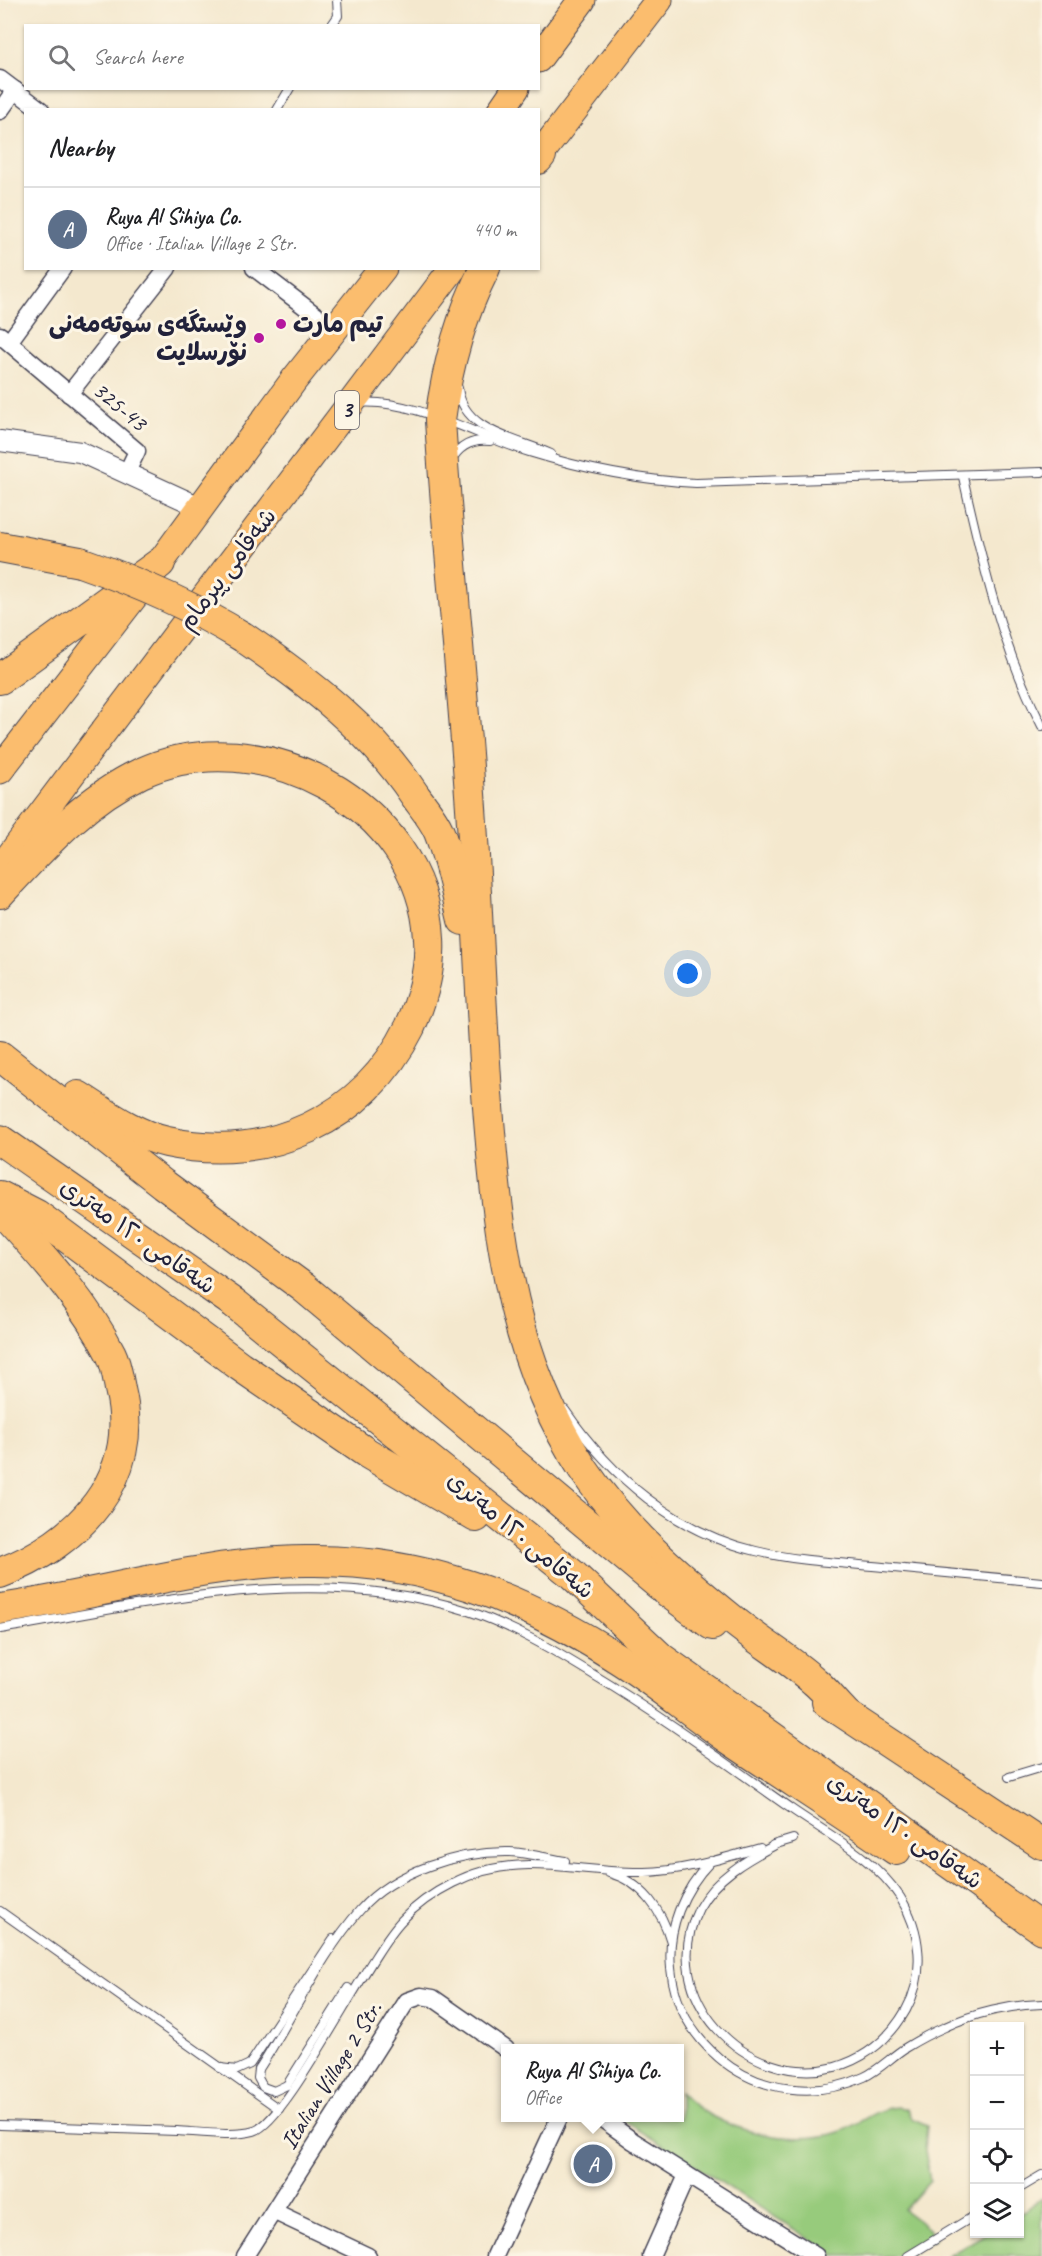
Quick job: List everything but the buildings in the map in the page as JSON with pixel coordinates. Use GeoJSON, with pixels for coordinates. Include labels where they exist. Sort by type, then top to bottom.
{"type":"FeatureCollection","features":[{"type":"Feature","properties":{"kind":"highway"},"geometry":{"type":"LineString","coordinates":[[540,56],[582,0]]}},
{"type":"Feature","properties":{"kind":"highway"},"geometry":{"type":"LineString","coordinates":[[540,156],[659,0]]}},
{"type":"Feature","properties":{"kind":"highway"},"geometry":{"type":"LineString","coordinates":[[502,108],[515,90]]}},
{"type":"Feature","properties":{"kind":"highway"},"geometry":{"type":"LineString","coordinates":[[0,770],[202,508],[334,329],[381,270]]}},
{"type":"Feature","properties":{"kind":"highway","name":"شەقامی پیرمام"},"geometry":{"type":"LineString","coordinates":[[0,869],[452,270]]}},
{"type":"Feature","properties":{"kind":"highway"},"geometry":{"type":"LineString","coordinates":[[486,270],[472,294],[450,358],[440,420],[474,854],[480,993],[495,1192],[512,1299],[548,1408],[566,1441],[605,1499],[657,1553],[733,1620],[814,1681],[844,1712]]}},
{"type":"Feature","properties":{"kind":"highway"},"geometry":{"type":"LineString","coordinates":[[0,541],[39,554]]}},
{"type":"Feature","properties":{"kind":"highway"},"geometry":{"type":"LineString","coordinates":[[0,547],[80,562],[207,615],[243,637],[310,686],[365,732],[413,792],[438,830],[451,868],[480,993]]}},
{"type":"Feature","properties":{"kind":"highway"},"geometry":{"type":"LineString","coordinates":[[0,679],[160,563]]}},
{"type":"Feature","properties":{"kind":"highway"},"geometry":{"type":"LineString","coordinates":[[0,893],[61,830],[117,786],[141,773],[176,761],[230,756],[278,764],[320,780],[349,798],[378,825],[402,856],[412,874],[425,914],[429,938],[424,989],[415,1016],[396,1053],[385,1068],[361,1094],[333,1115],[293,1135],[264,1143],[217,1148],[163,1141],[136,1130],[78,1096],[0,1035]]}},
{"type":"Feature","properties":{"kind":"highway","name":"شەقامی ١٢٠ مەتری"},"geometry":{"type":"LineString","coordinates":[[0,1056],[163,1184],[303,1287],[669,1593],[756,1657],[844,1712],[1042,1844]]}},
{"type":"Feature","properties":{"kind":"highway","name":"شەقامی ١٢٠ مەتری"},"geometry":{"type":"LineString","coordinates":[[0,1140],[234,1303],[572,1574],[661,1658],[1042,1929]]}},
{"type":"Feature","properties":{"kind":"highway"},"geometry":{"type":"LineString","coordinates":[[0,1196],[37,1215],[240,1366],[367,1453],[572,1574]]}},
{"type":"Feature","properties":{"kind":"highway"},"geometry":{"type":"LineString","coordinates":[[0,1209],[84,1306],[112,1356],[124,1403],[123,1441],[114,1477],[99,1503],[74,1532],[35,1557],[0,1573]]}},
{"type":"Feature","properties":{"kind":"highway"},"geometry":{"type":"LineString","coordinates":[[0,1609],[241,1564],[358,1561],[425,1572],[464,1582],[533,1609],[621,1661],[957,1894],[1042,1940]]}},
{"type":"Feature","properties":{"kind":"street"},"geometry":{"type":"LineString","coordinates":[[0,79],[38,108]]}},
{"type":"Feature","properties":{"kind":"street"},"geometry":{"type":"LineString","coordinates":[[0,111],[15,90]]}},
{"type":"Feature","properties":{"kind":"street"},"geometry":{"type":"LineString","coordinates":[[5,338],[61,270]]}},
{"type":"Feature","properties":{"kind":"street"},"geometry":{"type":"LineString","coordinates":[[69,394],[166,270]]}},
{"type":"Feature","properties":{"kind":"street"},"geometry":{"type":"LineString","coordinates":[[257,270],[334,329]]}},
{"type":"Feature","properties":{"kind":"street","name":"325-43"},"geometry":{"type":"LineString","coordinates":[[5,338],[137,451],[127,472]]}},
{"type":"Feature","properties":{"kind":"street"},"geometry":{"type":"LineString","coordinates":[[0,441],[80,452],[202,508]]}},
{"type":"Feature","properties":{"kind":"street","name":"Italian Village 2 Str."},"geometry":{"type":"LineString","coordinates":[[245,2256],[406,2001],[421,1996],[433,1998],[501,2046]]}},
{"type":"Feature","properties":{"kind":"street"},"geometry":{"type":"LineString","coordinates":[[495,2256],[558,2122]]}},
{"type":"Feature","properties":{"kind":"street"},"geometry":{"type":"LineString","coordinates":[[607,2122],[811,2255]]}},
{"type":"Feature","properties":{"kind":"street"},"geometry":{"type":"LineString","coordinates":[[651,2256],[687,2175]]}},
{"type":"Feature","properties":{"kind":"street"},"geometry":{"type":"LineString","coordinates":[[274,2212],[368,2256]]}},
{"type":"Feature","properties":{"kind":"lane"},"geometry":{"type":"LineString","coordinates":[[332,24],[338,15],[336,0]]}},
{"type":"Feature","properties":{"kind":"lane"},"geometry":{"type":"LineString","coordinates":[[278,108],[289,90]]}},
{"type":"Feature","properties":{"kind":"lane"},"geometry":{"type":"LineString","coordinates":[[486,270],[457,377],[462,406],[476,423],[579,466]]}},
{"type":"Feature","properties":{"kind":"lane"},"geometry":{"type":"LineString","coordinates":[[352,404],[391,404],[579,466],[656,481],[696,483],[963,477],[1042,472]]}},
{"type":"Feature","properties":{"kind":"lane"},"geometry":{"type":"LineString","coordinates":[[445,500],[449,464],[458,451],[475,441],[502,442]]}},
{"type":"Feature","properties":{"kind":"lane"},"geometry":{"type":"LineString","coordinates":[[963,477],[993,602],[1022,688],[1042,726]]}},
{"type":"Feature","properties":{"kind":"lane"},"geometry":{"type":"LineString","coordinates":[[512,1299],[552,1390],[592,1445],[617,1473],[642,1495],[689,1526],[736,1545],[787,1557],[1042,1582]]}},
{"type":"Feature","properties":{"kind":"lane"},"geometry":{"type":"LineString","coordinates":[[0,1629],[159,1602],[280,1587],[326,1587],[381,1591],[469,1611],[545,1645],[653,1711],[860,1856],[898,1893],[916,1932],[918,1971],[910,2002],[897,2026],[880,2044],[860,2058],[816,2071],[786,2070],[747,2055],[717,2031],[701,2007],[692,1986],[688,1953],[692,1930],[700,1907],[726,1875],[777,1844]]}},
{"type":"Feature","properties":{"kind":"lane"},"geometry":{"type":"LineString","coordinates":[[1009,1777],[1042,1767]]}},
{"type":"Feature","properties":{"kind":"lane"},"geometry":{"type":"LineString","coordinates":[[362,1908],[342,1932],[259,2069],[258,2078],[263,2087],[274,2091],[287,2085],[340,1999],[380,1948],[412,1910],[452,1883],[476,1872],[510,1864],[644,1872],[668,1870],[793,1839]]}},
{"type":"Feature","properties":{"kind":"lane"},"geometry":{"type":"LineString","coordinates":[[219,2068],[237,2070],[250,2064],[322,1953],[343,1924],[362,1908],[402,1879],[449,1860],[511,1852],[544,1857],[614,1874],[637,1887],[663,1921],[670,1942],[675,1990],[681,2010],[696,2035],[730,2067],[744,2076],[777,2087],[812,2090],[844,2084],[865,2077],[905,2048],[948,2025],[1010,2007],[1042,2004]]}},
{"type":"Feature","properties":{"kind":"lane"},"geometry":{"type":"LineString","coordinates":[[670,1942],[672,1929],[686,1896],[711,1861]]}},
{"type":"Feature","properties":{"kind":"lane"},"geometry":{"type":"LineString","coordinates":[[0,1911],[279,2109]]}},
{"type":"Feature","properties":{"kind":"lane"},"geometry":{"type":"LineString","coordinates":[[0,2125],[205,2132],[254,2131],[264,2126],[295,2088],[380,1948]]}},
{"type":"Feature","properties":{"kind":"lane"},"geometry":{"type":"LineString","coordinates":[[1024,2186],[1042,2175]]}},
{"type":"Feature","properties":{"kind":"lane"},"geometry":{"type":"LineString","coordinates":[[908,2256],[970,2219]]}},
{"type":"Feature","properties":{"kind":"green space"},"geometry":{"type":"Polygon","coordinates":[[[684,2095],[713,2117],[733,2126],[777,2136],[799,2138],[839,2132],[872,2114],[889,2108],[907,2109],[911,2118],[927,2125],[925,2151],[930,2181],[904,2210],[929,2229],[935,2239],[905,2256],[836,2256],[626,2122],[684,2122],[684,2095]]]}},
{"type":"Feature","properties":{"kind":"green space"},"geometry":{"type":"Polygon","coordinates":[[[1042,2199],[1042,2256],[948,2256],[978,2238],[1024,2238],[1024,2210],[1042,2199]]]}},
{"type":"Feature","properties":{"kind":"place","name":"تيم مارت"},"geometry":{"type":"Point","coordinates":[281,324]}},
{"type":"Feature","properties":{"kind":"place","name":"وێستگەی سوتەمەنی نۆرسلایت"},"geometry":{"type":"Point","coordinates":[259,338]}},
{"type":"Feature","properties":{"kind":"place","name":"Ruya Al Sihiya Co."},"geometry":{"type":"Point","coordinates":[593,2164]}}]}
